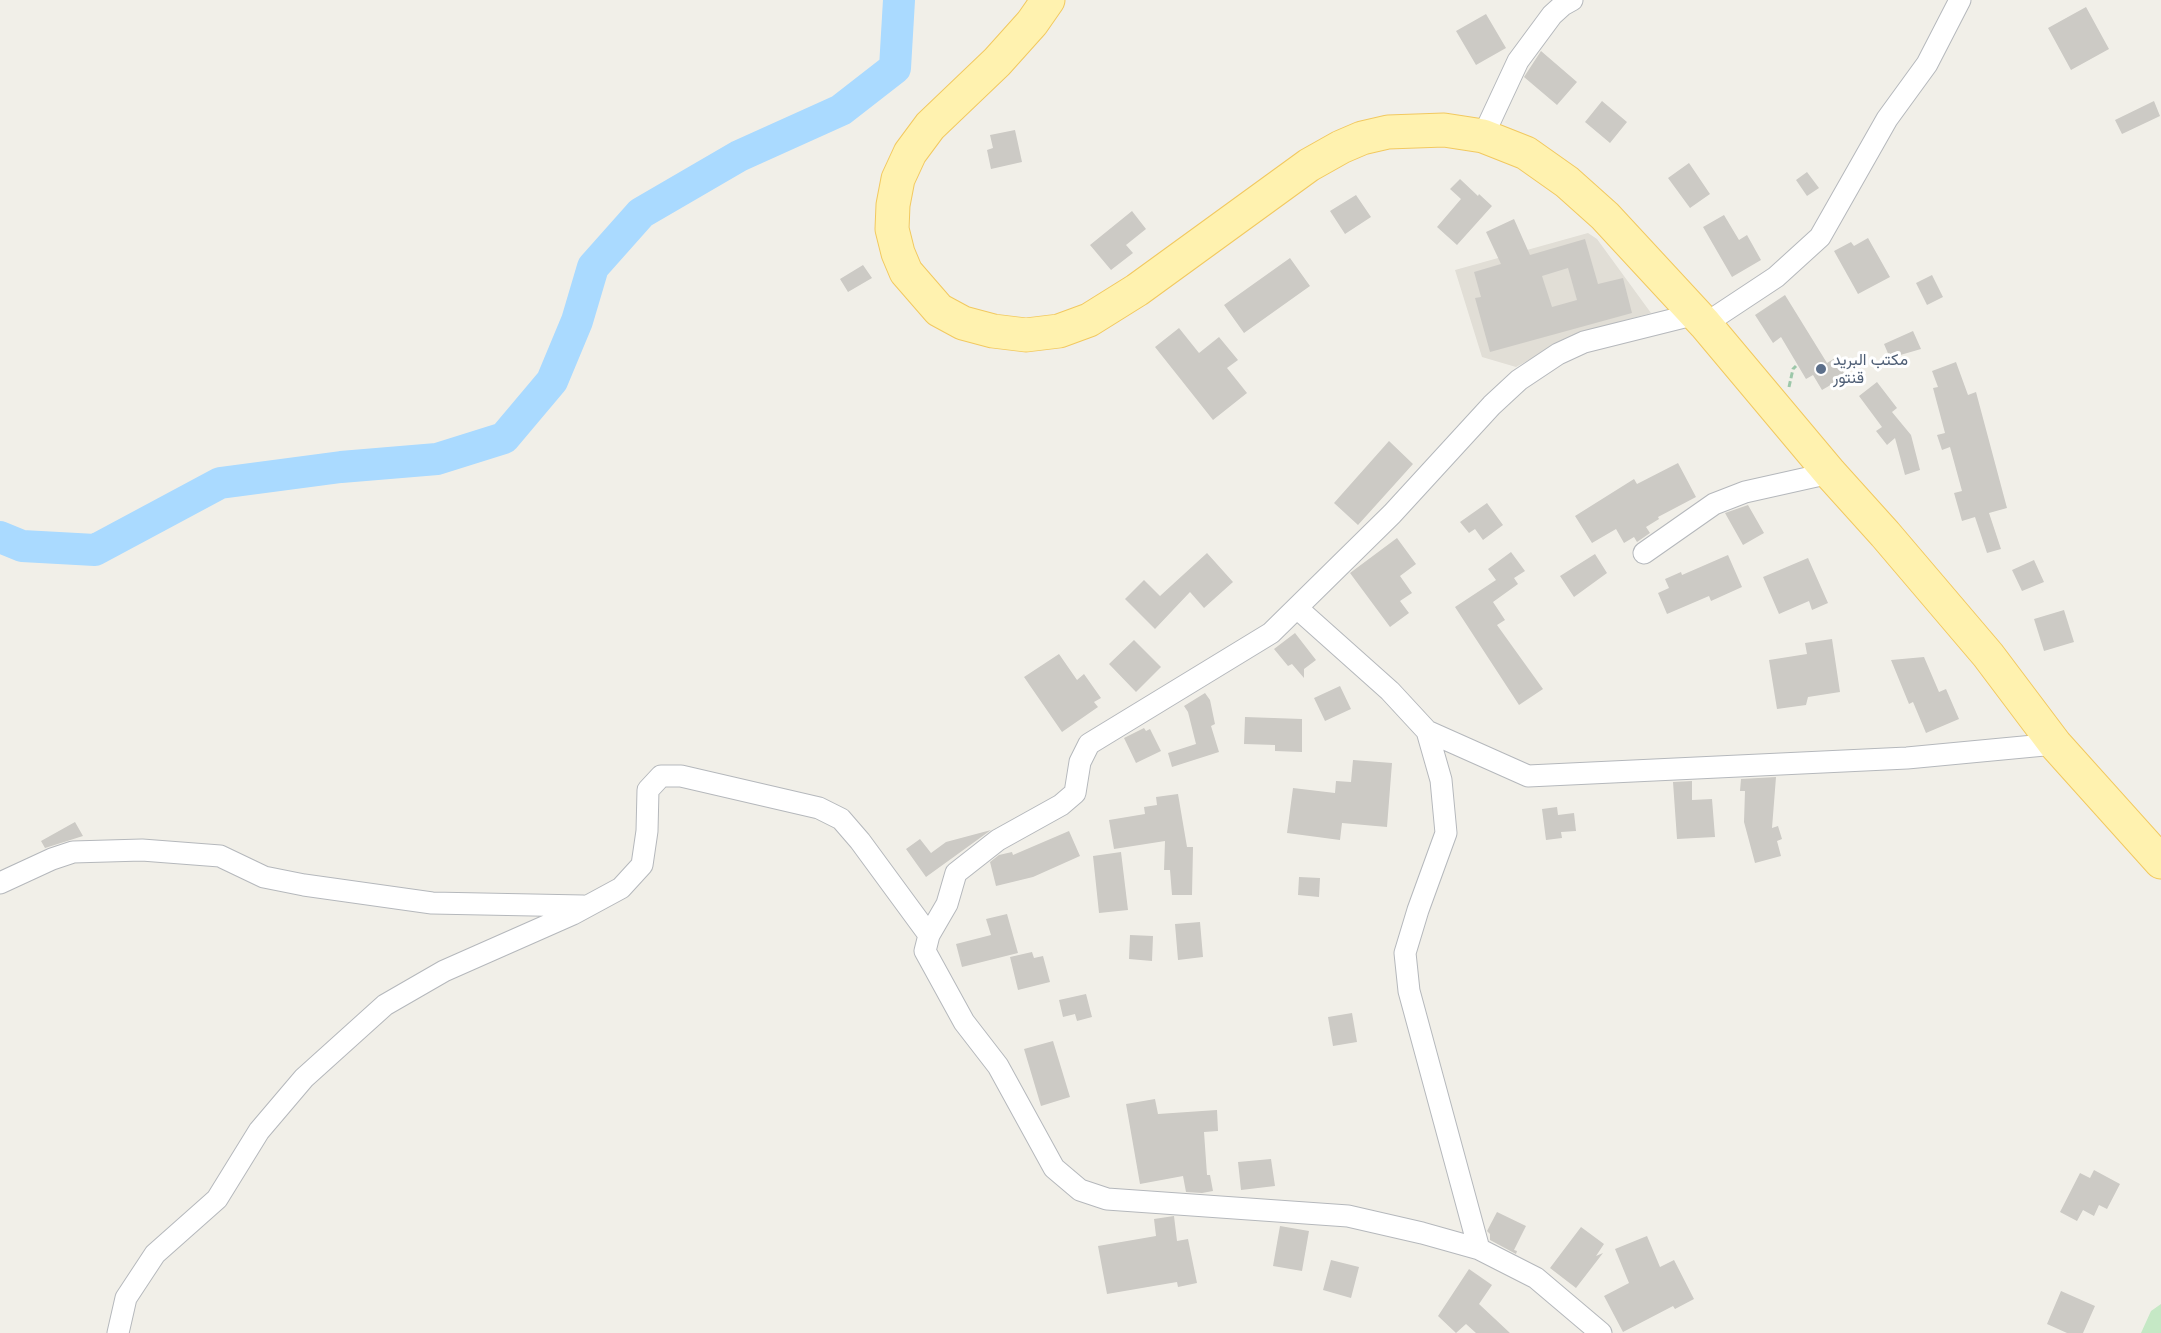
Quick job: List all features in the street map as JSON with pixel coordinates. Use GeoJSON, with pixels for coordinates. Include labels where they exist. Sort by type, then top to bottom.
{"type":"FeatureCollection","features":[{"type":"Feature","properties":{"kind":"main road"},"geometry":{"type":"LineString","coordinates":[[1048,0],[1032,23],[997,62],[930,126],[910,153],[898,179],[893,205],[892,229],[897,253],[906,272],[939,310],[963,323],[993,332],[1026,335],[1059,331],[1089,320],[1137,290],[1309,165],[1341,147],[1371,136],[1414,130],[1444,130],[1483,136],[1526,153],[1567,182],[1605,216],[1701,319],[1830,473],[1988,655],[2055,744],[2161,862]]}},
{"type":"Feature","properties":{"kind":"street"},"geometry":{"type":"LineString","coordinates":[[1483,136],[1518,61],[1552,15],[1572,0]]}},
{"type":"Feature","properties":{"kind":"street"},"geometry":{"type":"LineString","coordinates":[[1601,1333],[1536,1278],[1479,1249],[1422,1233],[1348,1216],[1107,1199],[1080,1190],[1054,1168],[998,1066],[964,1022],[925,951],[929,935],[947,904],[956,873],[998,840],[1061,805],[1074,793],[1080,762],[1089,744],[1271,633],[1392,514],[1485,412],[1519,380],[1558,354],[1584,342],[1701,319],[1776,277],[1820,237],[1887,119],[1927,64],[1960,0]]}},
{"type":"Feature","properties":{"kind":"street"},"geometry":{"type":"LineString","coordinates":[[1644,553],[1714,504],[1745,492],[1830,473]]}},
{"type":"Feature","properties":{"kind":"street"},"geometry":{"type":"LineString","coordinates":[[1297,608],[1390,691],[1427,731],[1528,776],[1907,758],[2055,744]]}},
{"type":"Feature","properties":{"kind":"street"},"geometry":{"type":"LineString","coordinates":[[1427,731],[1441,780],[1446,832],[1405,953],[1409,991],[1479,1249]]}},
{"type":"Feature","properties":{"kind":"street"},"geometry":{"type":"LineString","coordinates":[[118,1333],[126,1298],[155,1254],[217,1199],[259,1131],[304,1078],[385,1005],[444,971],[588,906],[621,888],[642,865],[647,831],[648,790],[661,776],[681,776],[819,808],[842,819],[929,935]]}},
{"type":"Feature","properties":{"kind":"street"},"geometry":{"type":"LineString","coordinates":[[0,883],[73,852],[142,850],[220,856],[264,877],[432,903],[588,906]]}},
{"type":"Feature","properties":{"kind":"shaded area"},"geometry":{"type":"Polygon","coordinates":[[[1588,233],[1597,239],[1651,313],[1578,333],[1516,367],[1482,357],[1455,270],[1588,233]]]}},
{"type":"Feature","properties":{"kind":"green space"},"geometry":{"type":"Polygon","coordinates":[[[2161,1304],[2161,1333],[2141,1333],[2151,1311],[2161,1304]]]}},
{"type":"Feature","properties":{"kind":"building"},"geometry":{"type":"Polygon","coordinates":[[[2086,7],[2109,49],[2071,70],[2048,28],[2086,7]]]}},
{"type":"Feature","properties":{"kind":"building"},"geometry":{"type":"Polygon","coordinates":[[[1486,14],[1506,48],[1476,65],[1456,31],[1486,14]]]}},
{"type":"Feature","properties":{"kind":"building"},"geometry":{"type":"Polygon","coordinates":[[[1541,51],[1577,82],[1557,105],[1524,77],[1541,51]]]}},
{"type":"Feature","properties":{"kind":"building"},"geometry":{"type":"Polygon","coordinates":[[[1602,101],[1627,122],[1610,143],[1585,122],[1602,101]]]}},
{"type":"Feature","properties":{"kind":"building"},"geometry":{"type":"Polygon","coordinates":[[[2154,101],[2160,116],[2122,134],[2115,120],[2154,101]]]}},
{"type":"Feature","properties":{"kind":"building"},"geometry":{"type":"Polygon","coordinates":[[[1015,130],[1022,162],[991,169],[987,150],[993,148],[990,135],[1015,130]]]}},
{"type":"Feature","properties":{"kind":"building"},"geometry":{"type":"Polygon","coordinates":[[[1689,163],[1710,194],[1690,208],[1668,178],[1689,163]]]}},
{"type":"Feature","properties":{"kind":"building"},"geometry":{"type":"Polygon","coordinates":[[[1807,172],[1819,188],[1807,196],[1796,180],[1807,172]]]}},
{"type":"Feature","properties":{"kind":"building"},"geometry":{"type":"Polygon","coordinates":[[[1460,179],[1492,206],[1457,245],[1437,227],[1461,199],[1450,189],[1460,179]]]}},
{"type":"Feature","properties":{"kind":"building"},"geometry":{"type":"Polygon","coordinates":[[[1356,195],[1371,217],[1345,234],[1330,211],[1356,195]]]}},
{"type":"Feature","properties":{"kind":"building"},"geometry":{"type":"Polygon","coordinates":[[[1132,211],[1146,229],[1126,245],[1133,253],[1111,270],[1090,245],[1132,211]]]}},
{"type":"Feature","properties":{"kind":"building"},"geometry":{"type":"Polygon","coordinates":[[[1724,215],[1739,240],[1747,235],[1761,260],[1732,277],[1703,227],[1724,215]]]}},
{"type":"Feature","properties":{"kind":"building"},"geometry":{"type":"Polygon","coordinates":[[[1514,219],[1530,255],[1585,239],[1598,284],[1623,278],[1632,313],[1490,352],[1475,298],[1481,297],[1474,272],[1501,264],[1486,232],[1514,219]],[[1568,268],[1542,276],[1552,307],[1577,300],[1568,268]]]}},
{"type":"Feature","properties":{"kind":"building"},"geometry":{"type":"Polygon","coordinates":[[[1868,238],[1890,277],[1858,294],[1834,251],[1851,242],[1854,246],[1868,238]]]}},
{"type":"Feature","properties":{"kind":"building"},"geometry":{"type":"Polygon","coordinates":[[[1290,258],[1310,286],[1244,333],[1224,305],[1290,258]]]}},
{"type":"Feature","properties":{"kind":"building"},"geometry":{"type":"Polygon","coordinates":[[[863,265],[872,278],[848,292],[840,279],[863,265]]]}},
{"type":"Feature","properties":{"kind":"building"},"geometry":{"type":"Polygon","coordinates":[[[1932,275],[1943,297],[1927,305],[1916,283],[1932,275]]]}},
{"type":"Feature","properties":{"kind":"building"},"geometry":{"type":"Polygon","coordinates":[[[1785,295],[1827,363],[1835,358],[1846,376],[1822,390],[1813,375],[1806,379],[1781,337],[1773,343],[1755,315],[1785,295]]]}},
{"type":"Feature","properties":{"kind":"building"},"geometry":{"type":"Polygon","coordinates":[[[1179,328],[1199,353],[1219,337],[1238,360],[1227,368],[1247,393],[1213,420],[1155,347],[1179,328]]]}},
{"type":"Feature","properties":{"kind":"building"},"geometry":{"type":"Polygon","coordinates":[[[1913,331],[1921,349],[1890,358],[1884,344],[1913,331]]]}},
{"type":"Feature","properties":{"kind":"building"},"geometry":{"type":"Polygon","coordinates":[[[1956,362],[1968,395],[1976,392],[2007,508],[1989,513],[2001,549],[1987,553],[1975,517],[1962,521],[1954,493],[1962,491],[1950,447],[1942,450],[1937,435],[1945,433],[1933,388],[1938,387],[1932,371],[1956,362]]]}},
{"type":"Feature","properties":{"kind":"building"},"geometry":{"type":"Polygon","coordinates":[[[1877,382],[1897,408],[1892,412],[1911,435],[1920,470],[1905,475],[1895,438],[1887,445],[1876,431],[1882,427],[1859,396],[1877,382]]]}},
{"type":"Feature","properties":{"kind":"building"},"geometry":{"type":"Polygon","coordinates":[[[1389,441],[1413,464],[1358,525],[1334,503],[1389,441]]]}},
{"type":"Feature","properties":{"kind":"building"},"geometry":{"type":"Polygon","coordinates":[[[1678,463],[1696,497],[1658,517],[1659,519],[1646,527],[1650,533],[1637,542],[1634,537],[1624,543],[1616,529],[1592,543],[1575,516],[1634,479],[1637,484],[1678,463]]]}},
{"type":"Feature","properties":{"kind":"building"},"geometry":{"type":"Polygon","coordinates":[[[1487,503],[1503,525],[1483,540],[1475,529],[1469,533],[1460,522],[1487,503]]]}},
{"type":"Feature","properties":{"kind":"building"},"geometry":{"type":"Polygon","coordinates":[[[1748,505],[1764,533],[1743,545],[1725,513],[1748,505]]]}},
{"type":"Feature","properties":{"kind":"building"},"geometry":{"type":"Polygon","coordinates":[[[1397,538],[1416,564],[1400,576],[1412,593],[1400,601],[1409,613],[1390,627],[1350,573],[1397,538]]]}},
{"type":"Feature","properties":{"kind":"building"},"geometry":{"type":"Polygon","coordinates":[[[1511,552],[1525,571],[1514,578],[1518,584],[1493,602],[1505,620],[1497,625],[1543,689],[1519,705],[1455,607],[1496,580],[1488,569],[1511,552]]]}},
{"type":"Feature","properties":{"kind":"building"},"geometry":{"type":"Polygon","coordinates":[[[1207,553],[1233,582],[1204,608],[1190,592],[1155,629],[1125,599],[1144,580],[1160,596],[1207,553]]]}},
{"type":"Feature","properties":{"kind":"building"},"geometry":{"type":"Polygon","coordinates":[[[1595,554],[1607,573],[1574,597],[1560,576],[1595,554]]]}},
{"type":"Feature","properties":{"kind":"building"},"geometry":{"type":"Polygon","coordinates":[[[1728,555],[1742,587],[1711,601],[1709,596],[1667,614],[1658,593],[1669,588],[1665,579],[1681,572],[1682,575],[1728,555]]]}},
{"type":"Feature","properties":{"kind":"building"},"geometry":{"type":"Polygon","coordinates":[[[1808,558],[1828,603],[1812,610],[1809,601],[1779,614],[1763,577],[1808,558]]]}},
{"type":"Feature","properties":{"kind":"building"},"geometry":{"type":"Polygon","coordinates":[[[2034,560],[2044,582],[2022,591],[2012,570],[2034,560]]]}},
{"type":"Feature","properties":{"kind":"building"},"geometry":{"type":"Polygon","coordinates":[[[2064,610],[2074,642],[2044,651],[2034,619],[2064,610]]]}},
{"type":"Feature","properties":{"kind":"building"},"geometry":{"type":"Polygon","coordinates":[[[1295,633],[1316,660],[1304,669],[1304,678],[1292,664],[1288,666],[1274,649],[1295,633]]]}},
{"type":"Feature","properties":{"kind":"building"},"geometry":{"type":"Polygon","coordinates":[[[1832,639],[1840,692],[1808,697],[1806,705],[1777,709],[1769,660],[1807,654],[1805,643],[1832,639]]]}},
{"type":"Feature","properties":{"kind":"building"},"geometry":{"type":"Polygon","coordinates":[[[1134,640],[1161,667],[1136,692],[1109,664],[1134,640]]]}},
{"type":"Feature","properties":{"kind":"building"},"geometry":{"type":"Polygon","coordinates":[[[1059,654],[1077,680],[1084,674],[1101,698],[1094,702],[1098,707],[1062,732],[1024,677],[1059,654]]]}},
{"type":"Feature","properties":{"kind":"building"},"geometry":{"type":"Polygon","coordinates":[[[1924,657],[1939,692],[1946,689],[1959,719],[1926,733],[1913,702],[1909,704],[1891,660],[1924,657]]]}},
{"type":"Feature","properties":{"kind":"building"},"geometry":{"type":"Polygon","coordinates":[[[1340,686],[1351,709],[1325,721],[1314,698],[1340,686]]]}},
{"type":"Feature","properties":{"kind":"building"},"geometry":{"type":"Polygon","coordinates":[[[1205,693],[1210,700],[1215,724],[1211,726],[1219,752],[1172,767],[1168,753],[1196,744],[1188,712],[1184,706],[1205,693]]]}},
{"type":"Feature","properties":{"kind":"building"},"geometry":{"type":"Polygon","coordinates":[[[1245,717],[1302,719],[1302,752],[1275,751],[1275,745],[1244,744],[1245,717]]]}},
{"type":"Feature","properties":{"kind":"building"},"geometry":{"type":"Polygon","coordinates":[[[1144,728],[1146,731],[1150,729],[1161,751],[1136,763],[1124,738],[1144,728]]]}},
{"type":"Feature","properties":{"kind":"building"},"geometry":{"type":"Polygon","coordinates":[[[1353,760],[1392,763],[1387,827],[1342,823],[1340,840],[1287,833],[1293,788],[1335,793],[1336,781],[1351,782],[1353,760]]]}},
{"type":"Feature","properties":{"kind":"building"},"geometry":{"type":"Polygon","coordinates":[[[1776,777],[1772,828],[1778,826],[1782,839],[1777,841],[1781,856],[1755,863],[1744,822],[1745,791],[1740,791],[1741,779],[1776,777]]]}},
{"type":"Feature","properties":{"kind":"building"},"geometry":{"type":"Polygon","coordinates":[[[1692,781],[1692,800],[1712,799],[1715,837],[1677,839],[1673,782],[1692,781]]]}},
{"type":"Feature","properties":{"kind":"building"},"geometry":{"type":"Polygon","coordinates":[[[1178,794],[1187,847],[1193,847],[1192,895],[1172,895],[1170,870],[1164,870],[1165,841],[1114,849],[1109,820],[1145,814],[1144,807],[1157,805],[1156,797],[1178,794]]]}},
{"type":"Feature","properties":{"kind":"building"},"geometry":{"type":"Polygon","coordinates":[[[1557,807],[1558,815],[1574,813],[1576,831],[1561,832],[1562,838],[1546,840],[1542,809],[1557,807]]]}},
{"type":"Feature","properties":{"kind":"building"},"geometry":{"type":"Polygon","coordinates":[[[75,822],[83,836],[45,848],[41,841],[75,822]]]}},
{"type":"Feature","properties":{"kind":"building"},"geometry":{"type":"Polygon","coordinates":[[[991,830],[926,877],[906,849],[920,839],[931,853],[946,842],[991,830]]]}},
{"type":"Feature","properties":{"kind":"building"},"geometry":{"type":"Polygon","coordinates":[[[1069,831],[1080,856],[1033,877],[996,886],[990,862],[999,855],[1012,852],[1013,855],[1069,831]]]}},
{"type":"Feature","properties":{"kind":"building"},"geometry":{"type":"Polygon","coordinates":[[[1121,852],[1128,910],[1099,913],[1093,856],[1121,852]]]}},
{"type":"Feature","properties":{"kind":"building"},"geometry":{"type":"Polygon","coordinates":[[[1299,877],[1320,878],[1319,897],[1298,895],[1299,877]]]}},
{"type":"Feature","properties":{"kind":"building"},"geometry":{"type":"Polygon","coordinates":[[[1007,914],[1018,953],[962,967],[956,944],[991,935],[986,919],[1007,914]]]}},
{"type":"Feature","properties":{"kind":"building"},"geometry":{"type":"Polygon","coordinates":[[[1200,922],[1203,957],[1178,960],[1175,924],[1200,922]]]}},
{"type":"Feature","properties":{"kind":"building"},"geometry":{"type":"Polygon","coordinates":[[[1130,935],[1153,936],[1152,961],[1129,959],[1130,935]]]}},
{"type":"Feature","properties":{"kind":"building"},"geometry":{"type":"Polygon","coordinates":[[[1032,952],[1034,958],[1043,956],[1050,982],[1018,990],[1010,957],[1032,952]]]}},
{"type":"Feature","properties":{"kind":"building"},"geometry":{"type":"Polygon","coordinates":[[[1086,994],[1092,1017],[1077,1021],[1075,1014],[1063,1017],[1059,1000],[1086,994]]]}},
{"type":"Feature","properties":{"kind":"building"},"geometry":{"type":"Polygon","coordinates":[[[1352,1013],[1357,1042],[1333,1046],[1328,1017],[1352,1013]]]}},
{"type":"Feature","properties":{"kind":"building"},"geometry":{"type":"Polygon","coordinates":[[[1053,1041],[1070,1097],[1041,1106],[1024,1049],[1053,1041]]]}},
{"type":"Feature","properties":{"kind":"building"},"geometry":{"type":"Polygon","coordinates":[[[1155,1099],[1158,1114],[1217,1110],[1218,1131],[1204,1132],[1207,1175],[1210,1175],[1213,1191],[1186,1192],[1183,1176],[1140,1184],[1126,1104],[1155,1099]]]}},
{"type":"Feature","properties":{"kind":"building"},"geometry":{"type":"Polygon","coordinates":[[[1271,1159],[1275,1186],[1241,1190],[1238,1162],[1271,1159]]]}},
{"type":"Feature","properties":{"kind":"building"},"geometry":{"type":"Polygon","coordinates":[[[2094,1170],[2120,1184],[2107,1209],[2099,1205],[2094,1216],[2083,1210],[2077,1221],[2060,1212],[2080,1173],[2090,1178],[2094,1170]]]}},
{"type":"Feature","properties":{"kind":"building"},"geometry":{"type":"Polygon","coordinates":[[[1497,1212],[1526,1226],[1514,1250],[1517,1251],[1516,1254],[1490,1240],[1490,1234],[1487,1231],[1497,1212]]]}},
{"type":"Feature","properties":{"kind":"building"},"geometry":{"type":"Polygon","coordinates":[[[1174,1216],[1177,1241],[1188,1239],[1197,1283],[1178,1287],[1177,1282],[1107,1294],[1098,1246],[1156,1236],[1154,1219],[1174,1216]]]}},
{"type":"Feature","properties":{"kind":"building"},"geometry":{"type":"Polygon","coordinates":[[[1280,1226],[1309,1231],[1302,1271],[1273,1266],[1280,1226]]]}},
{"type":"Feature","properties":{"kind":"building"},"geometry":{"type":"Polygon","coordinates":[[[1581,1227],[1604,1244],[1596,1256],[1603,1253],[1576,1288],[1550,1268],[1581,1227]]]}},
{"type":"Feature","properties":{"kind":"building"},"geometry":{"type":"Polygon","coordinates":[[[1647,1236],[1660,1267],[1674,1260],[1694,1299],[1675,1309],[1673,1306],[1623,1332],[1604,1296],[1629,1283],[1615,1249],[1647,1236]]]}},
{"type":"Feature","properties":{"kind":"building"},"geometry":{"type":"Polygon","coordinates":[[[1331,1260],[1359,1267],[1351,1298],[1323,1290],[1331,1260]]]}},
{"type":"Feature","properties":{"kind":"building"},"geometry":{"type":"Polygon","coordinates":[[[1469,1269],[1492,1285],[1479,1304],[1510,1333],[1476,1333],[1466,1324],[1456,1333],[1438,1316],[1469,1269]]]}},
{"type":"Feature","properties":{"kind":"building"},"geometry":{"type":"Polygon","coordinates":[[[2061,1291],[2095,1306],[2083,1333],[2067,1333],[2047,1324],[2061,1291]]]}},
{"type":"Feature","properties":{"kind":"waterway"},"geometry":{"type":"LineString","coordinates":[[0,537],[22,546],[95,550],[220,483],[341,467],[437,459],[504,438],[552,381],[577,321],[593,267],[641,213],[739,156],[841,110],[895,68],[899,0]]}},
{"type":"Feature","properties":{"kind":"place","name":"مكتب البريد قنتور"},"geometry":{"type":"Point","coordinates":[1821,369]}}]}
